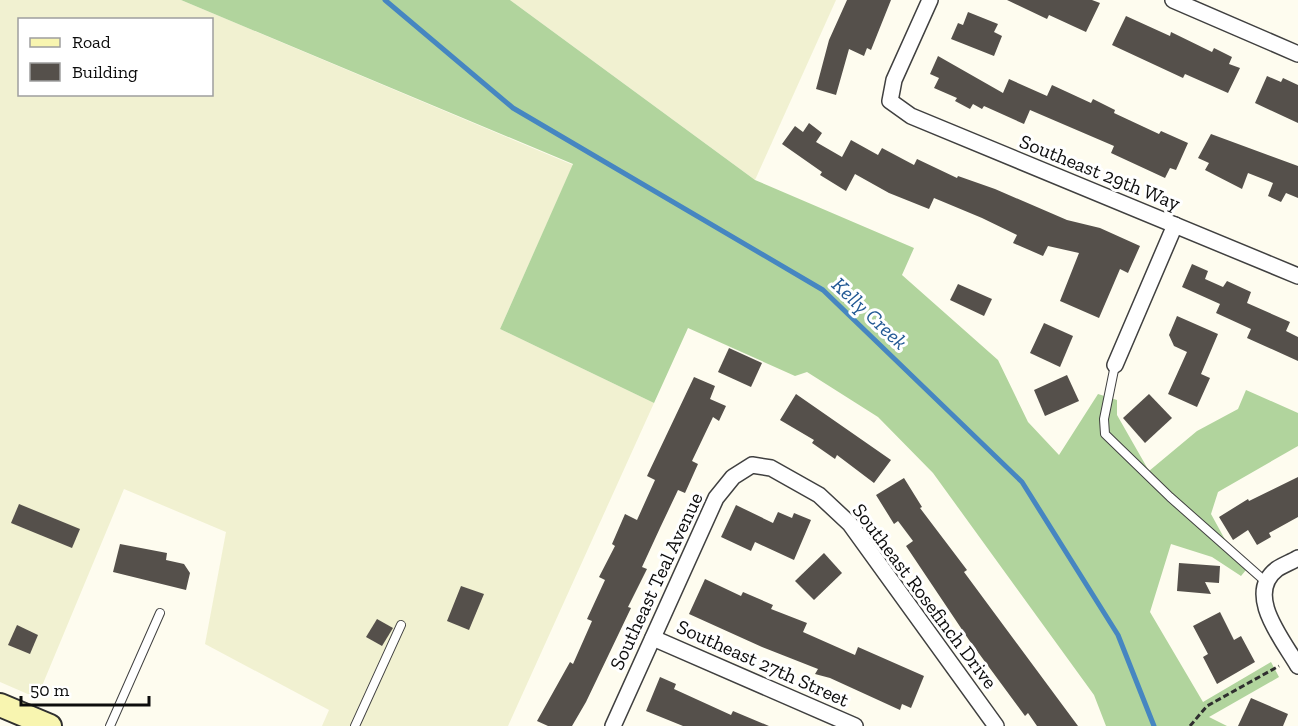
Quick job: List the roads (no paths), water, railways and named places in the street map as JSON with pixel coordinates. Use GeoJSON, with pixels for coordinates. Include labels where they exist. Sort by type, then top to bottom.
{"type":"FeatureCollection","features":[{"type":"Feature","properties":{"kind":"street","name":"Southeast 29th Way"},"geometry":{"type":"LineString","coordinates":[[930,0],[894,80],[890,101],[911,116],[1298,276]]}},
{"type":"Feature","properties":{"kind":"street"},"geometry":{"type":"LineString","coordinates":[[1173,0],[1298,54]]}},
{"type":"Feature","properties":{"kind":"street"},"geometry":{"type":"LineString","coordinates":[[1116,365],[1175,225]]}},
{"type":"Feature","properties":{"kind":"street","name":"Southeast Teal Avenue"},"geometry":{"type":"LineString","coordinates":[[613,726],[716,498],[733,477],[752,465]]}},
{"type":"Feature","properties":{"kind":"street","name":"Southeast Rosefinch Drive"},"geometry":{"type":"LineString","coordinates":[[752,465],[771,468],[793,478],[819,495],[850,524],[990,724]]}},
{"type":"Feature","properties":{"kind":"street"},"geometry":{"type":"LineString","coordinates":[[1296,662],[1265,608],[1262,594],[1266,582],[1276,570],[1298,558]]}},
{"type":"Feature","properties":{"kind":"street","name":"Southeast 27th Street"},"geometry":{"type":"LineString","coordinates":[[653,638],[855,726]]}},
{"type":"Feature","properties":{"kind":"street"},"geometry":{"type":"LineString","coordinates":[[0,705],[50,726]]}},
{"type":"Feature","properties":{"kind":"lane"},"geometry":{"type":"LineString","coordinates":[[1116,365],[1104,419],[1105,434],[1170,497],[1266,582]]}},
{"type":"Feature","properties":{"kind":"lane"},"geometry":{"type":"LineString","coordinates":[[111,726],[160,613]]}},
{"type":"Feature","properties":{"kind":"lane"},"geometry":{"type":"LineString","coordinates":[[356,726],[401,625]]}},
{"type":"Feature","properties":{"kind":"waterway","name":"Kelly Creek"},"geometry":{"type":"LineString","coordinates":[[385,0],[513,108],[823,290],[1022,482],[1118,635],[1154,726]]}}]}
